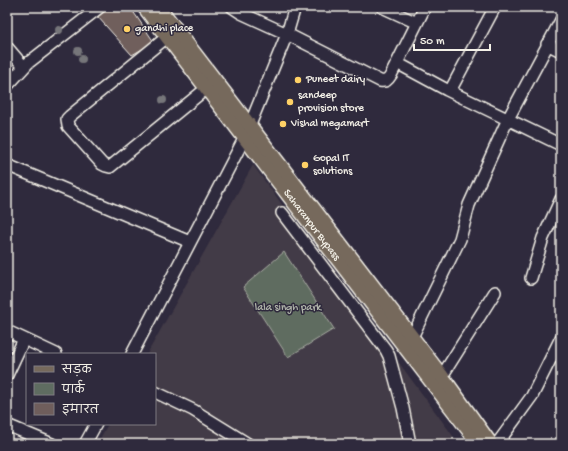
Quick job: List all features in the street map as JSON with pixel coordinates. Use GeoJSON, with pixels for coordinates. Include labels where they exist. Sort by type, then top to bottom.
{"type":"FeatureCollection","features":[{"type":"Feature","properties":{"kind":"main road","name":"Saharanpur Bypass"},"geometry":{"type":"LineString","coordinates":[[144,7],[207,88],[247,131],[479,444]]}},
{"type":"Feature","properties":{"kind":"main road"},"geometry":{"type":"LineString","coordinates":[[159,7],[247,131],[412,337],[491,444]]}},
{"type":"Feature","properties":{"kind":"street"},"geometry":{"type":"LineString","coordinates":[[7,86],[24,67],[100,7]]}},
{"type":"Feature","properties":{"kind":"street"},"geometry":{"type":"LineString","coordinates":[[133,353],[247,131],[287,34],[294,7]]}},
{"type":"Feature","properties":{"kind":"street"},"geometry":{"type":"LineString","coordinates":[[382,7],[417,23]]}},
{"type":"Feature","properties":{"kind":"street"},"geometry":{"type":"LineString","coordinates":[[238,9],[380,81],[386,81],[389,79],[426,7]]}},
{"type":"Feature","properties":{"kind":"street"},"geometry":{"type":"LineString","coordinates":[[450,92],[495,7]]}},
{"type":"Feature","properties":{"kind":"street"},"geometry":{"type":"LineString","coordinates":[[412,337],[460,239],[469,205],[508,119],[561,20]]}},
{"type":"Feature","properties":{"kind":"street"},"geometry":{"type":"LineString","coordinates":[[167,37],[70,116],[67,119],[68,126],[102,164],[110,167],[207,88]]}},
{"type":"Feature","properties":{"kind":"street"},"geometry":{"type":"LineString","coordinates":[[547,44],[561,51]]}},
{"type":"Feature","properties":{"kind":"street"},"geometry":{"type":"LineString","coordinates":[[7,47],[24,67]]}},
{"type":"Feature","properties":{"kind":"street"},"geometry":{"type":"LineString","coordinates":[[397,64],[450,92],[561,145]]}},
{"type":"Feature","properties":{"kind":"street"},"geometry":{"type":"LineString","coordinates":[[7,166],[190,242]]}},
{"type":"Feature","properties":{"kind":"street"},"geometry":{"type":"LineString","coordinates":[[531,278],[543,238],[561,199]]}},
{"type":"Feature","properties":{"kind":"street"},"geometry":{"type":"LineString","coordinates":[[282,213],[386,350],[403,408],[410,444]]}},
{"type":"Feature","properties":{"kind":"street"},"geometry":{"type":"LineString","coordinates":[[442,376],[495,292]]}},
{"type":"Feature","properties":{"kind":"street"},"geometry":{"type":"LineString","coordinates":[[7,331],[54,353]]}},
{"type":"Feature","properties":{"kind":"street"},"geometry":{"type":"LineString","coordinates":[[497,444],[532,396],[561,338]]}},
{"type":"Feature","properties":{"kind":"street"},"geometry":{"type":"LineString","coordinates":[[7,376],[24,339]]}},
{"type":"Feature","properties":{"kind":"street"},"geometry":{"type":"LineString","coordinates":[[156,392],[193,410],[248,444]]}},
{"type":"Feature","properties":{"kind":"street"},"geometry":{"type":"LineString","coordinates":[[7,425],[52,444]]}},
{"type":"Feature","properties":{"kind":"street"},"geometry":{"type":"LineString","coordinates":[[85,444],[95,425]]}},
{"type":"Feature","properties":{"kind":"shaded area"},"geometry":{"type":"Polygon","coordinates":[[[253,165],[459,444],[97,444],[107,425],[156,425],[156,353],[148,353],[253,165]]]}},
{"type":"Feature","properties":{"kind":"green space","name":"lala singh park"},"geometry":{"type":"Polygon","coordinates":[[[284,252],[334,329],[288,357],[243,287],[284,252]]]}},
{"type":"Feature","properties":{"kind":"building","name":"gandhi place"},"geometry":{"type":"Polygon","coordinates":[[[109,7],[130,7],[154,42],[132,55],[97,16],[109,7]]]}},
{"type":"Feature","properties":{"kind":"place","name":"gandhi place"},"geometry":{"type":"Point","coordinates":[127,29]}},
{"type":"Feature","properties":{"kind":"place","name":"Puneet dairy"},"geometry":{"type":"Point","coordinates":[298,80]}},
{"type":"Feature","properties":{"kind":"place","name":"sandeep provision store"},"geometry":{"type":"Point","coordinates":[290,102]}},
{"type":"Feature","properties":{"kind":"place","name":"Vishal megamart"},"geometry":{"type":"Point","coordinates":[283,124]}},
{"type":"Feature","properties":{"kind":"place","name":"Gopal IT solutions"},"geometry":{"type":"Point","coordinates":[305,165]}}]}
